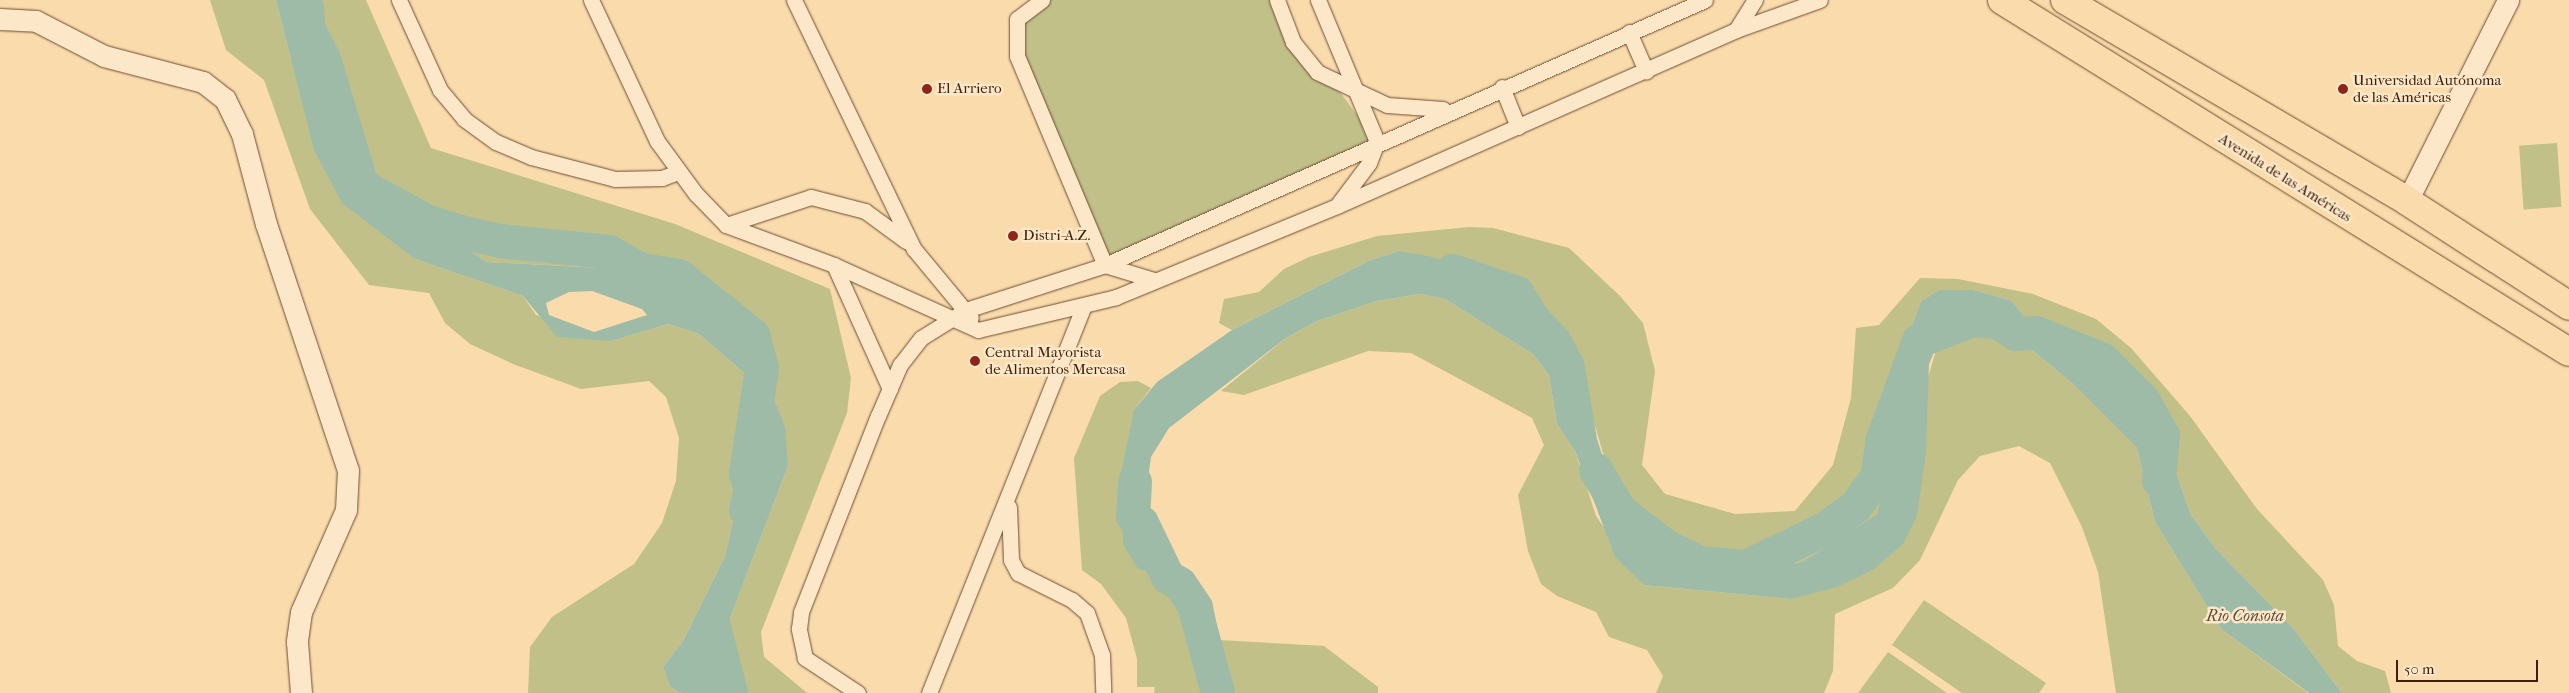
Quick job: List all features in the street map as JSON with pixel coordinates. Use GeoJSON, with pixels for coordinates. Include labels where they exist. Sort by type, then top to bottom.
{"type":"FeatureCollection","features":[{"type":"Feature","properties":{"kind":"highway","name":"Avenida de las Américas"},"geometry":{"type":"LineString","coordinates":[[2002,0],[2569,352]]}},
{"type":"Feature","properties":{"kind":"highway"},"geometry":{"type":"LineString","coordinates":[[2065,0],[2406,201],[2569,306]]}},
{"type":"Feature","properties":{"kind":"street"},"geometry":{"type":"LineString","coordinates":[[399,0],[440,90],[464,119],[496,142],[532,157],[615,179],[662,178],[678,172]]}},
{"type":"Feature","properties":{"kind":"street"},"geometry":{"type":"LineString","coordinates":[[591,0],[635,97],[678,172],[726,225],[834,265],[978,330],[1084,306],[1154,280],[1337,206],[1736,30],[1820,0]]}},
{"type":"Feature","properties":{"kind":"street"},"geometry":{"type":"LineString","coordinates":[[794,0],[914,249]]}},
{"type":"Feature","properties":{"kind":"street"},"geometry":{"type":"LineString","coordinates":[[1042,0],[1016,19],[1017,56],[1104,265]]}},
{"type":"Feature","properties":{"kind":"street"},"geometry":{"type":"LineString","coordinates":[[1277,0],[1304,61],[1334,84],[1377,142]]}},
{"type":"Feature","properties":{"kind":"street"},"geometry":{"type":"LineString","coordinates":[[1318,0],[1377,142],[1370,163],[1337,206]]}},
{"type":"Feature","properties":{"kind":"street"},"geometry":{"type":"LineString","coordinates":[[858,693],[805,658],[799,629],[808,590],[900,364],[921,338],[949,318],[966,310],[1104,265],[1377,142],[1705,0]]}},
{"type":"Feature","properties":{"kind":"street"},"geometry":{"type":"LineString","coordinates":[[1736,30],[1756,0]]}},
{"type":"Feature","properties":{"kind":"street"},"geometry":{"type":"LineString","coordinates":[[2406,201],[2508,0]]}},
{"type":"Feature","properties":{"kind":"street"},"geometry":{"type":"LineString","coordinates":[[0,19],[36,21],[104,56],[203,82],[225,99],[242,134],[266,224],[348,470],[346,510],[301,612],[297,642],[301,693]]}},
{"type":"Feature","properties":{"kind":"street"},"geometry":{"type":"LineString","coordinates":[[1629,32],[1646,71]]}},
{"type":"Feature","properties":{"kind":"street"},"geometry":{"type":"LineString","coordinates":[[1334,84],[1405,108],[1452,109]]}},
{"type":"Feature","properties":{"kind":"street"},"geometry":{"type":"LineString","coordinates":[[1502,87],[1518,127]]}},
{"type":"Feature","properties":{"kind":"street"},"geometry":{"type":"LineString","coordinates":[[726,225],[811,197],[865,211],[914,249],[966,310],[978,330]]}},
{"type":"Feature","properties":{"kind":"street"},"geometry":{"type":"LineString","coordinates":[[834,265],[890,389]]}},
{"type":"Feature","properties":{"kind":"street"},"geometry":{"type":"LineString","coordinates":[[1104,265],[1154,280]]}},
{"type":"Feature","properties":{"kind":"street"},"geometry":{"type":"LineString","coordinates":[[929,693],[1012,490],[1084,306]]}},
{"type":"Feature","properties":{"kind":"street"},"geometry":{"type":"LineString","coordinates":[[1012,490],[1007,524],[1011,560],[1018,572],[1072,600],[1087,613],[1102,655],[1103,693]]}},
{"type":"Feature","properties":{"kind":"green space"},"geometry":{"type":"Polygon","coordinates":[[[210,0],[276,0],[291,59],[415,259],[523,296],[536,315],[611,341],[668,324],[699,334],[750,378],[749,450],[725,556],[683,641],[663,667],[670,687],[681,693],[528,693],[530,647],[552,617],[634,564],[662,523],[676,481],[679,438],[666,397],[649,381],[581,389],[513,364],[470,344],[445,323],[429,293],[369,285],[310,209],[264,80],[226,50],[210,0]]]}},
{"type":"Feature","properties":{"kind":"green space"},"geometry":{"type":"Polygon","coordinates":[[[306,0],[366,0],[431,148],[675,224],[830,289],[851,378],[847,413],[761,632],[764,657],[807,693],[738,693],[725,669],[727,626],[788,466],[743,341],[730,318],[708,298],[641,270],[487,262],[398,203],[368,179],[354,156],[313,57],[306,0]]]}},
{"type":"Feature","properties":{"kind":"green space"},"geometry":{"type":"Polygon","coordinates":[[[1042,0],[1277,0],[1293,41],[1334,84],[1377,142],[1105,265],[1017,56],[1017,19],[1042,0]]]}},
{"type":"Feature","properties":{"kind":"green space"},"geometry":{"type":"Polygon","coordinates":[[[2557,143],[2561,207],[2524,209],[2519,146],[2557,143]]]}},
{"type":"Feature","properties":{"kind":"green space"},"geometry":{"type":"Polygon","coordinates":[[[1469,227],[1493,228],[1569,248],[1620,296],[1643,323],[1655,371],[1642,465],[1665,494],[1735,514],[1795,511],[1833,465],[1851,398],[1856,328],[1879,325],[1920,278],[1958,279],[2033,294],[2096,319],[2131,348],[2190,416],[2257,509],[2323,580],[2334,605],[2338,646],[2357,661],[2385,671],[2391,693],[2342,693],[2293,628],[2216,549],[2191,515],[2163,436],[2130,387],[2085,341],[2066,328],[2027,320],[2012,301],[1974,290],[1939,290],[1921,301],[1899,361],[1894,436],[1877,514],[1802,562],[1746,567],[1700,563],[1636,538],[1620,511],[1591,412],[1544,306],[1517,293],[1399,251],[1368,261],[1232,330],[1219,323],[1224,299],[1259,292],[1284,269],[1309,257],[1377,236],[1469,227]]]}},
{"type":"Feature","properties":{"kind":"green space"},"geometry":{"type":"Polygon","coordinates":[[[1420,294],[1445,299],[1533,354],[1549,375],[1557,424],[1575,451],[1596,516],[1644,585],[1791,599],[1873,570],[1938,343],[1954,328],[1973,320],[1998,322],[2073,384],[2137,448],[2155,522],[2221,629],[2308,693],[2116,693],[2098,572],[2082,527],[2050,463],[2019,446],[1980,456],[1958,480],[1920,560],[1893,588],[1835,614],[1833,671],[1824,693],[1656,693],[1663,676],[1647,650],[1609,637],[1596,612],[1557,596],[1541,584],[1528,551],[1518,495],[1544,445],[1532,418],[1411,353],[1368,351],[1244,395],[1221,391],[1286,338],[1317,321],[1377,301],[1420,294]]]}},
{"type":"Feature","properties":{"kind":"green space"},"geometry":{"type":"Polygon","coordinates":[[[1138,381],[1151,388],[1134,410],[1138,569],[1180,584],[1194,605],[1215,693],[1154,693],[1155,687],[1137,687],[1137,659],[1126,618],[1101,584],[1082,570],[1074,458],[1100,396],[1120,382],[1138,381]]]}},
{"type":"Feature","properties":{"kind":"green space"},"geometry":{"type":"Polygon","coordinates":[[[1924,600],[2046,683],[2039,693],[1962,693],[1892,645],[1924,600]]]}},
{"type":"Feature","properties":{"kind":"green space"},"geometry":{"type":"Polygon","coordinates":[[[1219,640],[1324,646],[1378,687],[1378,693],[1230,693],[1219,640]]]}},
{"type":"Feature","properties":{"kind":"green space"},"geometry":{"type":"Polygon","coordinates":[[[1888,652],[1947,693],[1858,693],[1888,652]]]}},
{"type":"Feature","properties":{"kind":"water"},"geometry":{"type":"Polygon","coordinates":[[[276,0],[306,0],[313,57],[354,156],[368,179],[398,203],[487,262],[641,270],[708,298],[730,318],[762,369],[785,427],[788,466],[727,626],[725,669],[738,693],[681,693],[670,687],[663,667],[683,641],[725,556],[749,450],[750,378],[699,334],[668,324],[611,341],[557,337],[523,296],[415,259],[342,203],[314,150],[276,0]],[[592,291],[569,292],[546,303],[549,315],[594,332],[647,315],[642,309],[592,291]]]}},
{"type":"Feature","properties":{"kind":"water","name":"Rio Consota"},"geometry":{"type":"Polygon","coordinates":[[[1399,251],[1433,257],[1544,306],[1568,331],[1584,361],[1597,439],[1620,511],[1636,538],[1700,563],[1746,567],[1802,562],[1877,514],[1894,436],[1899,361],[1921,301],[1939,290],[1974,290],[2012,301],[2027,320],[2072,332],[2130,387],[2163,436],[2191,515],[2216,549],[2293,628],[2342,693],[2309,693],[2221,629],[2155,522],[2137,448],[2073,384],[1998,322],[1973,320],[1954,328],[1938,343],[1929,364],[1926,451],[1917,516],[1903,544],[1873,570],[1837,587],[1791,599],[1644,585],[1615,557],[1575,451],[1557,424],[1549,375],[1533,354],[1445,299],[1420,294],[1377,301],[1317,321],[1286,338],[1169,428],[1151,457],[1142,524],[1154,544],[1195,576],[1212,601],[1230,693],[1215,693],[1194,605],[1180,584],[1138,569],[1124,546],[1118,488],[1134,410],[1157,382],[1232,330],[1368,261],[1399,251]]]}},
{"type":"Feature","properties":{"kind":"waterway"},"geometry":{"type":"LineString","coordinates":[[299,0],[307,8],[308,28],[324,59],[362,186],[428,222],[461,232],[499,241],[609,252],[641,270],[679,276],[753,335],[762,369],[746,474],[751,489],[746,510]]}},
{"type":"Feature","properties":{"kind":"waterway"},"geometry":{"type":"LineString","coordinates":[[1453,271],[1517,293],[1541,331]]}},
{"type":"Feature","properties":{"kind":"waterway"},"geometry":{"type":"LineString","coordinates":[[1596,470],[1620,511],[1667,547],[1700,563],[1746,567],[1825,529],[1855,507],[1878,476],[1882,442],[1919,341],[1973,320],[1998,322],[2016,334],[2036,333],[2103,360],[2143,400],[2163,436],[2159,481]]}},
{"type":"Feature","properties":{"kind":"waterway"},"geometry":{"type":"LineString","coordinates":[[1135,482],[1133,516],[1142,523],[1168,577],[1180,584],[1194,605],[1218,693]]}},
{"type":"Feature","properties":{"kind":"waterway"},"geometry":{"type":"LineString","coordinates":[[713,623],[731,693]]}},
{"type":"Feature","properties":{"kind":"place","name":"El Arriero"},"geometry":{"type":"Point","coordinates":[927,89]}},
{"type":"Feature","properties":{"kind":"place","name":"Universidad Autónoma de las Américas"},"geometry":{"type":"Point","coordinates":[2343,89]}},
{"type":"Feature","properties":{"kind":"place","name":"Distri-A.Z."},"geometry":{"type":"Point","coordinates":[1013,236]}},
{"type":"Feature","properties":{"kind":"place","name":"Central Mayorista de Alimentos Mercasa"},"geometry":{"type":"Point","coordinates":[975,361]}}]}
